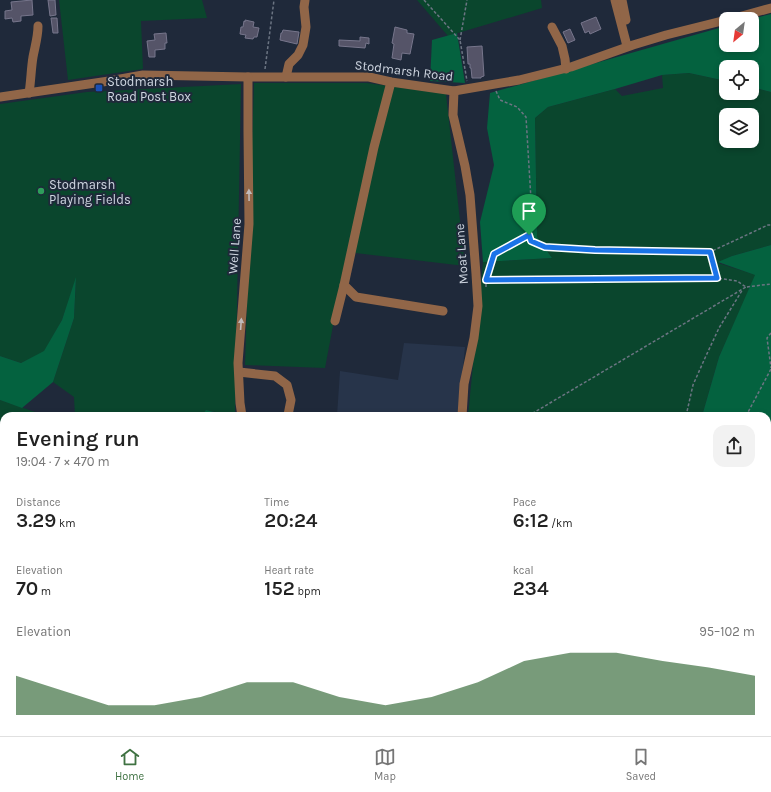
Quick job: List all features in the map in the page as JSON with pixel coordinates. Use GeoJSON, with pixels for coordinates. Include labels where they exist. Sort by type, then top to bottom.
{"type":"FeatureCollection","features":[{"type":"Feature","properties":{"kind":"street"},"geometry":{"type":"LineString","coordinates":[[286,77],[289,64],[298,55],[303,45],[306,27],[304,7],[305,0]]}},
{"type":"Feature","properties":{"kind":"street"},"geometry":{"type":"LineString","coordinates":[[615,0],[630,45]]}},
{"type":"Feature","properties":{"kind":"street"},"geometry":{"type":"LineString","coordinates":[[622,0],[630,45]]}},
{"type":"Feature","properties":{"kind":"street"},"geometry":{"type":"LineString","coordinates":[[756,12],[771,8]]}},
{"type":"Feature","properties":{"kind":"street","name":"Stodmarsh Road"},"geometry":{"type":"LineString","coordinates":[[0,97],[143,75],[369,77],[391,82],[454,91],[519,80],[566,69],[630,45],[719,22]]}},
{"type":"Feature","properties":{"kind":"street"},"geometry":{"type":"LineString","coordinates":[[29,93],[33,55],[38,37],[38,26]]}},
{"type":"Feature","properties":{"kind":"street"},"geometry":{"type":"LineString","coordinates":[[552,27],[562,46],[566,69]]}},
{"type":"Feature","properties":{"kind":"street","name":"Well Lane"},"geometry":{"type":"LineString","coordinates":[[241,412],[239,368],[249,224],[248,77]]}},
{"type":"Feature","properties":{"kind":"street"},"geometry":{"type":"LineString","coordinates":[[335,321],[374,147],[391,82]]}},
{"type":"Feature","properties":{"kind":"street","name":"Moat Lane"},"geometry":{"type":"LineString","coordinates":[[454,91],[453,115],[470,195],[478,306],[474,338],[464,384],[462,412]]}},
{"type":"Feature","properties":{"kind":"street"},"geometry":{"type":"LineString","coordinates":[[344,285],[356,297],[443,311]]}},
{"type":"Feature","properties":{"kind":"street"},"geometry":{"type":"LineString","coordinates":[[239,368],[274,376],[287,385],[291,400],[289,412]]}},
{"type":"Feature","properties":{"kind":"path"},"geometry":{"type":"LineString","coordinates":[[264,77],[274,0]]}},
{"type":"Feature","properties":{"kind":"path"},"geometry":{"type":"LineString","coordinates":[[424,0],[460,40]]}},
{"type":"Feature","properties":{"kind":"path"},"geometry":{"type":"LineString","coordinates":[[467,0],[460,40],[469,88]]}},
{"type":"Feature","properties":{"kind":"path"},"geometry":{"type":"LineString","coordinates":[[494,84],[500,100],[517,107],[526,117],[532,216],[529,235],[531,241],[545,247],[595,250],[710,252],[768,225],[771,225]]}},
{"type":"Feature","properties":{"kind":"path"},"geometry":{"type":"LineString","coordinates":[[486,287],[486,280],[494,254],[529,235]]}},
{"type":"Feature","properties":{"kind":"path"},"geometry":{"type":"LineString","coordinates":[[710,252],[717,278]]}},
{"type":"Feature","properties":{"kind":"path"},"geometry":{"type":"LineString","coordinates":[[486,280],[717,278],[737,281],[746,287]]}},
{"type":"Feature","properties":{"kind":"path"},"geometry":{"type":"LineString","coordinates":[[535,412],[746,287],[771,284]]}},
{"type":"Feature","properties":{"kind":"path"},"geometry":{"type":"LineString","coordinates":[[687,412],[694,384],[719,328],[741,292],[746,287]]}},
{"type":"Feature","properties":{"kind":"path"},"geometry":{"type":"LineString","coordinates":[[748,412],[771,368],[767,338],[771,333]]}},
{"type":"Feature","properties":{"kind":"shaded area"},"geometry":{"type":"Polygon","coordinates":[[[404,343],[465,347],[458,412],[337,412],[340,371],[398,380],[404,343]]]}},
{"type":"Feature","properties":{"kind":"green space"},"geometry":{"type":"Polygon","coordinates":[[[59,0],[202,0],[207,18],[141,21],[143,69],[68,80],[59,0]]]}},
{"type":"Feature","properties":{"kind":"green space"},"geometry":{"type":"Polygon","coordinates":[[[417,0],[541,0],[542,8],[448,36],[417,0]]]}},
{"type":"Feature","properties":{"kind":"green space"},"geometry":{"type":"Polygon","coordinates":[[[771,14],[771,92],[759,89],[759,60],[719,60],[719,79],[689,73],[662,75],[548,107],[535,118],[537,237],[552,258],[483,262],[480,222],[494,165],[487,128],[490,93],[719,28],[719,52],[759,52],[759,17],[771,14]]]}},
{"type":"Feature","properties":{"kind":"green space"},"geometry":{"type":"Polygon","coordinates":[[[457,33],[465,83],[430,81],[432,40],[457,33]]]}},
{"type":"Feature","properties":{"kind":"green space"},"geometry":{"type":"Polygon","coordinates":[[[689,73],[719,79],[719,100],[759,100],[759,89],[771,92],[771,245],[732,256],[718,263],[756,275],[719,357],[703,412],[468,412],[483,262],[552,258],[537,237],[535,118],[548,107],[615,89],[622,96],[663,88],[662,75],[689,73]]]}},
{"type":"Feature","properties":{"kind":"green space"},"geometry":{"type":"Polygon","coordinates":[[[254,83],[367,83],[446,94],[465,266],[347,252],[325,368],[245,365],[254,83]]]}},
{"type":"Feature","properties":{"kind":"green space"},"geometry":{"type":"Polygon","coordinates":[[[241,84],[235,412],[216,412],[206,410],[204,412],[75,412],[74,397],[53,382],[74,318],[76,279],[62,320],[44,352],[21,363],[0,356],[0,104],[87,92],[241,84]]]}},
{"type":"Feature","properties":{"kind":"green space"},"geometry":{"type":"Polygon","coordinates":[[[771,245],[771,412],[703,412],[719,357],[755,275],[718,262],[732,256],[771,245]]]}},
{"type":"Feature","properties":{"kind":"green space"},"geometry":{"type":"Polygon","coordinates":[[[76,277],[74,318],[53,382],[22,408],[0,400],[0,356],[21,363],[44,351],[62,320],[76,277]]]}},
{"type":"Feature","properties":{"kind":"green space"},"geometry":{"type":"Polygon","coordinates":[[[0,400],[35,412],[0,412],[0,400]]]}},
{"type":"Feature","properties":{"kind":"building"},"geometry":{"type":"Polygon","coordinates":[[[32,0],[33,15],[21,16],[21,21],[13,22],[12,18],[5,19],[5,11],[12,10],[11,2],[32,0]]]}},
{"type":"Feature","properties":{"kind":"building"},"geometry":{"type":"Polygon","coordinates":[[[48,0],[55,0],[56,15],[50,16],[48,0]]]}},
{"type":"Feature","properties":{"kind":"building"},"geometry":{"type":"Polygon","coordinates":[[[596,17],[601,29],[590,34],[589,31],[585,33],[581,23],[596,17]]]}},
{"type":"Feature","properties":{"kind":"building"},"geometry":{"type":"Polygon","coordinates":[[[51,18],[57,18],[58,33],[53,33],[51,18]]]}},
{"type":"Feature","properties":{"kind":"building"},"geometry":{"type":"Polygon","coordinates":[[[245,20],[254,22],[253,27],[259,28],[257,37],[254,37],[253,39],[245,38],[246,35],[240,34],[241,27],[243,27],[245,20]]]}},
{"type":"Feature","properties":{"kind":"building"},"geometry":{"type":"Polygon","coordinates":[[[395,27],[407,30],[407,33],[414,34],[410,54],[402,53],[401,60],[392,58],[394,44],[392,43],[395,27]]]}},
{"type":"Feature","properties":{"kind":"building"},"geometry":{"type":"Polygon","coordinates":[[[570,29],[575,40],[568,43],[563,32],[570,29]]]}},
{"type":"Feature","properties":{"kind":"building"},"geometry":{"type":"Polygon","coordinates":[[[283,30],[299,32],[297,44],[280,40],[283,30]]]}},
{"type":"Feature","properties":{"kind":"building"},"geometry":{"type":"Polygon","coordinates":[[[166,33],[167,43],[165,43],[165,49],[155,50],[155,57],[149,57],[147,41],[155,40],[154,34],[166,33]]]}},
{"type":"Feature","properties":{"kind":"building"},"geometry":{"type":"Polygon","coordinates":[[[360,37],[369,38],[369,44],[366,43],[365,48],[339,46],[339,40],[360,41],[360,37]]]}},
{"type":"Feature","properties":{"kind":"building"},"geometry":{"type":"Polygon","coordinates":[[[482,46],[484,76],[481,78],[472,78],[470,64],[468,64],[467,47],[482,46]]]}},
{"type":"Feature","properties":{"kind":"place","name":"Stodmarsh Road Post Box"},"geometry":{"type":"Point","coordinates":[99,88]}},
{"type":"Feature","properties":{"kind":"place","name":"Stodmarsh Playing Fields"},"geometry":{"type":"Point","coordinates":[41,191]}},
{"type":"Feature","properties":{"kind":"route"},"geometry":{"type":"LineString","coordinates":[[529,235],[531,241],[545,247],[595,250],[710,252],[717,278],[486,280],[494,254],[529,235]]}}]}
